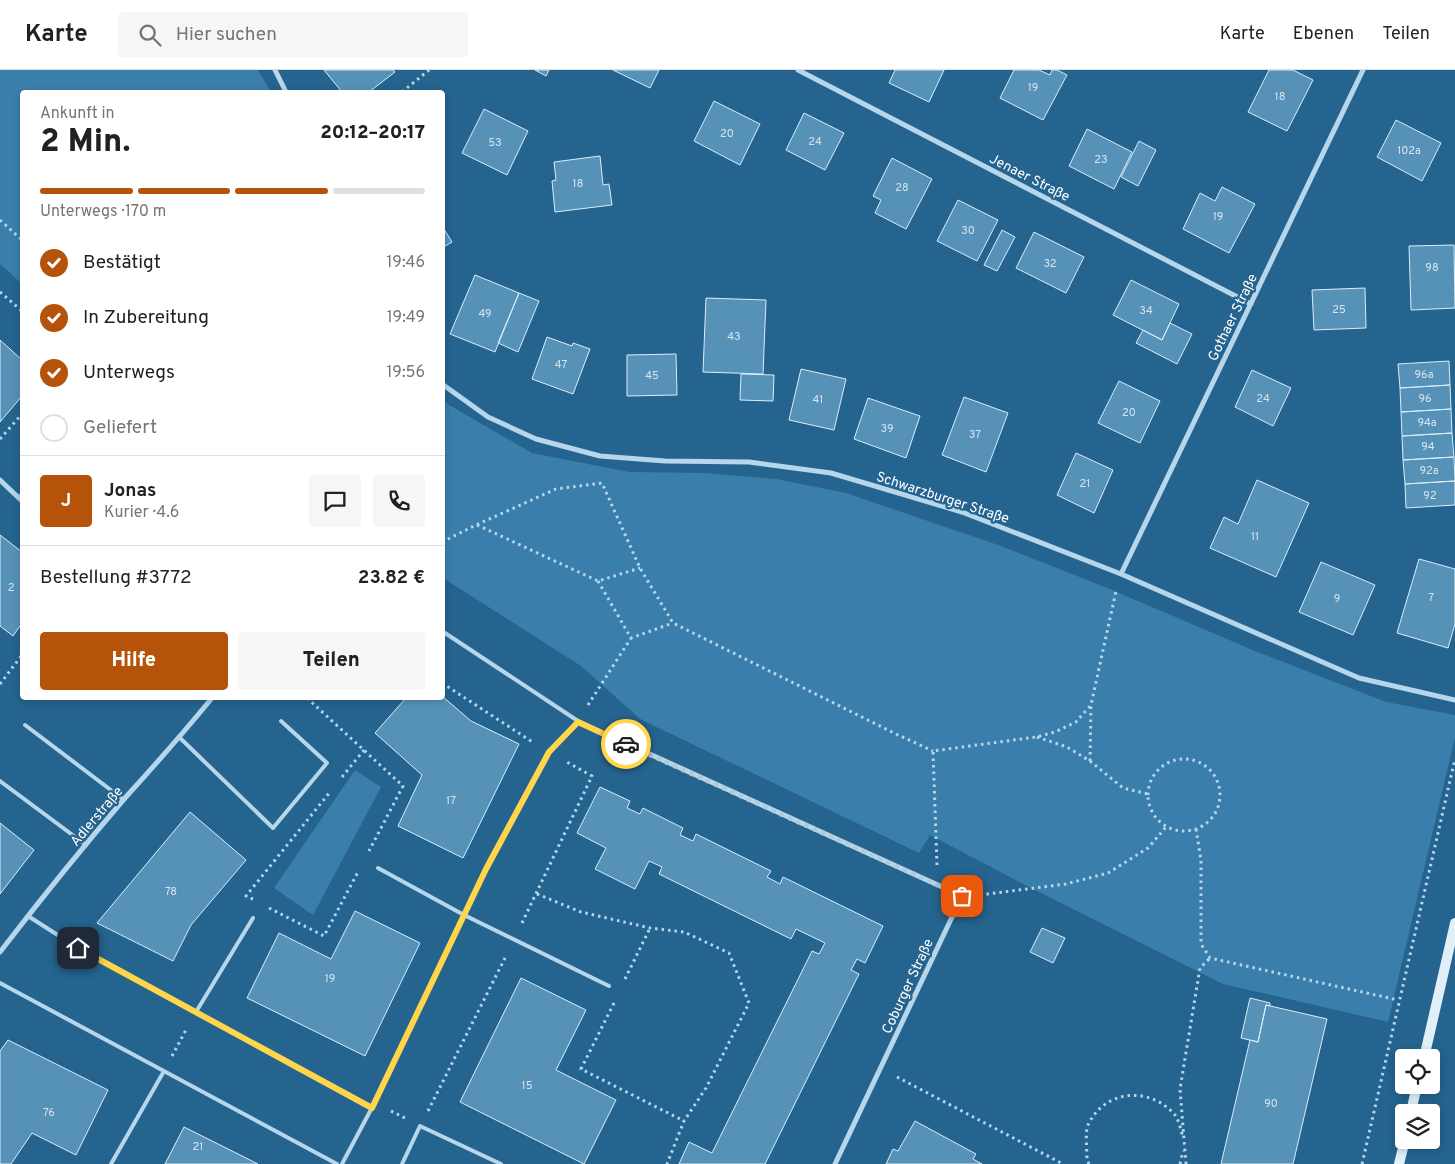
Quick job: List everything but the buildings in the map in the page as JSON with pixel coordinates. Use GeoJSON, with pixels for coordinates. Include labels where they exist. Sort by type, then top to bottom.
{"type":"FeatureCollection","features":[{"type":"Feature","properties":{"kind":"street"},"geometry":{"type":"LineString","coordinates":[[275,70],[285,90]]}},
{"type":"Feature","properties":{"kind":"street","name":"Jenaer Straße"},"geometry":{"type":"LineString","coordinates":[[798,70],[1251,304]]}},
{"type":"Feature","properties":{"kind":"street","name":"Gothaer Straße"},"geometry":{"type":"LineString","coordinates":[[1121,574],[1363,70]]}},
{"type":"Feature","properties":{"kind":"street","name":"Schwarzburger Straße"},"geometry":{"type":"LineString","coordinates":[[445,386],[488,417],[536,439],[600,456],[665,461],[749,462],[831,473],[962,512],[1121,574],[1359,678],[1455,700]]}},
{"type":"Feature","properties":{"kind":"street"},"geometry":{"type":"LineString","coordinates":[[0,480],[20,496]]}},
{"type":"Feature","properties":{"kind":"street","name":"Adlerstraße"},"geometry":{"type":"LineString","coordinates":[[0,952],[86,845],[180,738],[210,700]]}},
{"type":"Feature","properties":{"kind":"street"},"geometry":{"type":"LineString","coordinates":[[610,736],[962,896]]}},
{"type":"Feature","properties":{"kind":"street","name":"Coburger Straße"},"geometry":{"type":"LineString","coordinates":[[836,1164],[962,896]]}},
{"type":"Feature","properties":{"kind":"street"},"geometry":{"type":"LineString","coordinates":[[1426,1049],[1453,939],[1455,923]]}},
{"type":"Feature","properties":{"kind":"street"},"geometry":{"type":"LineString","coordinates":[[1399,1164],[1403,1149]]}},
{"type":"Feature","properties":{"kind":"lane"},"geometry":{"type":"LineString","coordinates":[[445,633],[578,722],[610,736]]}},
{"type":"Feature","properties":{"kind":"lane"},"geometry":{"type":"LineString","coordinates":[[180,738],[273,828],[327,763],[281,721]]}},
{"type":"Feature","properties":{"kind":"lane"},"geometry":{"type":"LineString","coordinates":[[342,1164],[375,1102],[486,869],[549,752],[578,722]]}},
{"type":"Feature","properties":{"kind":"lane"},"geometry":{"type":"LineString","coordinates":[[25,725],[124,800]]}},
{"type":"Feature","properties":{"kind":"lane"},"geometry":{"type":"LineString","coordinates":[[0,781],[86,845]]}},
{"type":"Feature","properties":{"kind":"lane"},"geometry":{"type":"LineString","coordinates":[[378,868],[464,915],[609,986]]}},
{"type":"Feature","properties":{"kind":"lane"},"geometry":{"type":"LineString","coordinates":[[28,916],[78,948],[372,1108]]}},
{"type":"Feature","properties":{"kind":"lane"},"geometry":{"type":"LineString","coordinates":[[196,1012],[252,918]]}},
{"type":"Feature","properties":{"kind":"lane"},"geometry":{"type":"LineString","coordinates":[[0,983],[337,1164]]}},
{"type":"Feature","properties":{"kind":"lane"},"geometry":{"type":"LineString","coordinates":[[111,1164],[164,1071]]}},
{"type":"Feature","properties":{"kind":"lane"},"geometry":{"type":"LineString","coordinates":[[402,1164],[420,1126],[501,1164]]}},
{"type":"Feature","properties":{"kind":"path"},"geometry":{"type":"LineString","coordinates":[[404,90],[429,70]]}},
{"type":"Feature","properties":{"kind":"path"},"geometry":{"type":"LineString","coordinates":[[0,220],[20,238]]}},
{"type":"Feature","properties":{"kind":"path"},"geometry":{"type":"LineString","coordinates":[[0,292],[20,309]]}},
{"type":"Feature","properties":{"kind":"path"},"geometry":{"type":"LineString","coordinates":[[0,440],[20,416]]}},
{"type":"Feature","properties":{"kind":"path"},"geometry":{"type":"LineString","coordinates":[[445,540],[476,524],[556,489],[602,483],[640,568],[673,623],[896,734],[933,750],[1036,737],[1055,732],[1076,722],[1091,704]]}},
{"type":"Feature","properties":{"kind":"path"},"geometry":{"type":"LineString","coordinates":[[476,524],[598,581],[631,638]]}},
{"type":"Feature","properties":{"kind":"path"},"geometry":{"type":"LineString","coordinates":[[598,581],[640,568]]}},
{"type":"Feature","properties":{"kind":"path"},"geometry":{"type":"LineString","coordinates":[[1090,761],[1091,704],[1121,574]]}},
{"type":"Feature","properties":{"kind":"path"},"geometry":{"type":"LineString","coordinates":[[578,722],[631,638],[673,623]]}},
{"type":"Feature","properties":{"kind":"path"},"geometry":{"type":"LineString","coordinates":[[0,684],[20,658]]}},
{"type":"Feature","properties":{"kind":"path"},"geometry":{"type":"LineString","coordinates":[[445,685],[549,752],[592,776]]}},
{"type":"Feature","properties":{"kind":"path"},"geometry":{"type":"LineString","coordinates":[[309,700],[403,786],[368,852]]}},
{"type":"Feature","properties":{"kind":"path"},"geometry":{"type":"LineString","coordinates":[[1036,737],[1067,747],[1090,761],[1124,788],[1148,794]]}},
{"type":"Feature","properties":{"kind":"path"},"geometry":{"type":"LineString","coordinates":[[336,784],[364,750]]}},
{"type":"Feature","properties":{"kind":"path"},"geometry":{"type":"LineString","coordinates":[[933,750],[938,886]]}},
{"type":"Feature","properties":{"kind":"path"},"geometry":{"type":"LineString","coordinates":[[1191,759],[1201,762],[1216,777],[1220,787],[1218,808],[1214,817],[1206,824],[1186,831],[1166,826],[1158,821],[1152,813],[1149,804],[1148,794],[1154,774],[1161,766],[1171,761],[1191,759]]}},
{"type":"Feature","properties":{"kind":"path"},"geometry":{"type":"LineString","coordinates":[[1362,1164],[1398,1000],[1455,759]]}},
{"type":"Feature","properties":{"kind":"path"},"geometry":{"type":"LineString","coordinates":[[254,900],[246,896],[330,792]]}},
{"type":"Feature","properties":{"kind":"path"},"geometry":{"type":"LineString","coordinates":[[962,896],[1002,893],[1066,884],[1108,873],[1148,848],[1166,826]]}},
{"type":"Feature","properties":{"kind":"path"},"geometry":{"type":"LineString","coordinates":[[1196,829],[1201,860],[1201,944],[1210,958],[1398,1000]]}},
{"type":"Feature","properties":{"kind":"path"},"geometry":{"type":"LineString","coordinates":[[261,904],[324,936],[359,869]]}},
{"type":"Feature","properties":{"kind":"path"},"geometry":{"type":"LineString","coordinates":[[537,894],[580,912],[650,928],[684,932],[729,953],[748,1003],[706,1088],[684,1121],[667,1164]]}},
{"type":"Feature","properties":{"kind":"path"},"geometry":{"type":"LineString","coordinates":[[623,983],[650,928]]}},
{"type":"Feature","properties":{"kind":"path"},"geometry":{"type":"LineString","coordinates":[[1186,1164],[1180,1089],[1200,968],[1210,958]]}},
{"type":"Feature","properties":{"kind":"path"},"geometry":{"type":"LineString","coordinates":[[615,1000],[581,1069],[684,1121]]}},
{"type":"Feature","properties":{"kind":"path"},"geometry":{"type":"LineString","coordinates":[[164,1071],[196,1012]]}},
{"type":"Feature","properties":{"kind":"path"},"geometry":{"type":"LineString","coordinates":[[881,1068],[1063,1164]]}},
{"type":"Feature","properties":{"kind":"path"},"geometry":{"type":"LineString","coordinates":[[1089,1164],[1087,1160],[1087,1126],[1103,1104],[1128,1094],[1155,1098],[1176,1116],[1184,1142],[1180,1164]]}},
{"type":"Feature","properties":{"kind":"path"},"geometry":{"type":"LineString","coordinates":[[375,1102],[420,1126]]}},
{"type":"Feature","properties":{"kind":"shaded area"},"geometry":{"type":"Polygon","coordinates":[[[0,70],[258,70],[270,90],[20,90],[20,282],[0,264],[0,70]]]}},
{"type":"Feature","properties":{"kind":"shaded area"},"geometry":{"type":"Polygon","coordinates":[[[445,402],[532,453],[629,472],[704,473],[776,479],[846,493],[1001,546],[1105,587],[1255,651],[1386,702],[1455,715],[1455,737],[1388,1022],[1223,984],[930,835],[919,853],[640,719],[581,666],[445,579],[445,402]]]}},
{"type":"Feature","properties":{"kind":"shaded area"},"geometry":{"type":"Polygon","coordinates":[[[355,770],[381,787],[313,915],[274,888],[355,770]]]}},
{"type":"Feature","properties":{"kind":"way so far"},"geometry":{"type":"LineString","coordinates":[[626,744],[962,896]]}},
{"type":"Feature","properties":{"kind":"route"},"geometry":{"type":"LineString","coordinates":[[78,948],[372,1108],[486,869],[549,752],[578,722],[626,744]]}}]}
